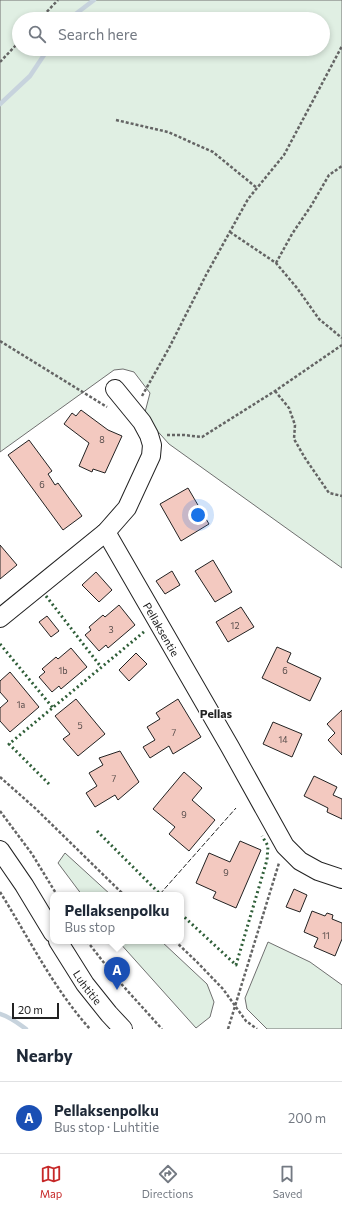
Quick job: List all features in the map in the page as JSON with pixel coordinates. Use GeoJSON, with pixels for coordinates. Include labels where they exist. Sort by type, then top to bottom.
{"type":"FeatureCollection","features":[{"type":"Feature","properties":{"kind":"street"},"geometry":{"type":"LineString","coordinates":[[0,618],[106,532],[127,508],[151,456],[152,445],[149,435],[142,422],[115,389]]}},
{"type":"Feature","properties":{"kind":"street","name":"Pellaksentie"},"geometry":{"type":"LineString","coordinates":[[106,532],[230,747],[284,846],[300,861],[318,871],[342,879]]}},
{"type":"Feature","properties":{"kind":"street"},"geometry":{"type":"LineString","coordinates":[[0,850],[24,885],[50,928]]}},
{"type":"Feature","properties":{"kind":"street","name":"Luhtitie"},"geometry":{"type":"LineString","coordinates":[[60,944],[85,984],[123,1029]]}},
{"type":"Feature","properties":{"kind":"path"},"geometry":{"type":"LineString","coordinates":[[47,12],[58,0]]}},
{"type":"Feature","properties":{"kind":"path"},"geometry":{"type":"LineString","coordinates":[[134,411],[248,199],[284,155],[342,46]]}},
{"type":"Feature","properties":{"kind":"path"},"geometry":{"type":"LineString","coordinates":[[0,62],[12,49]]}},
{"type":"Feature","properties":{"kind":"path"},"geometry":{"type":"LineString","coordinates":[[116,120],[168,132],[213,152],[257,188]]}},
{"type":"Feature","properties":{"kind":"path"},"geometry":{"type":"LineString","coordinates":[[276,263],[292,234],[311,206],[329,175],[342,166]]}},
{"type":"Feature","properties":{"kind":"path"},"geometry":{"type":"LineString","coordinates":[[230,232],[276,263],[297,288],[318,319],[342,338]]}},
{"type":"Feature","properties":{"kind":"path"},"geometry":{"type":"LineString","coordinates":[[0,341],[113,411]]}},
{"type":"Feature","properties":{"kind":"path"},"geometry":{"type":"LineString","coordinates":[[149,435],[184,435],[202,438],[275,391],[342,345]]}},
{"type":"Feature","properties":{"kind":"path"},"geometry":{"type":"LineString","coordinates":[[275,391],[289,408],[295,425],[294,438],[305,458],[329,493],[342,496]]}},
{"type":"Feature","properties":{"kind":"path"},"geometry":{"type":"LineString","coordinates":[[0,777],[121,892]]}},
{"type":"Feature","properties":{"kind":"path"},"geometry":{"type":"LineString","coordinates":[[0,811],[32,854],[55,892]]}},
{"type":"Feature","properties":{"kind":"path"},"geometry":{"type":"LineString","coordinates":[[228,1029],[284,846]]}},
{"type":"Feature","properties":{"kind":"path"},"geometry":{"type":"LineString","coordinates":[[0,892],[38,957],[62,993],[90,1029]]}},
{"type":"Feature","properties":{"kind":"path"},"geometry":{"type":"LineString","coordinates":[[88,944],[115,977],[162,1029]]}},
{"type":"Feature","properties":{"kind":"path"},"geometry":{"type":"LineString","coordinates":[[177,944],[223,989],[236,1005],[246,1021],[257,1029]]}},
{"type":"Feature","properties":{"kind":"green space"},"geometry":{"type":"Polygon","coordinates":[[[0,0],[342,0],[342,568],[169,444],[144,416],[150,393],[134,372],[123,369],[114,370],[0,452],[0,0]]]}},
{"type":"Feature","properties":{"kind":"green space"},"geometry":{"type":"Polygon","coordinates":[[[65,853],[108,892],[80,892],[58,863],[65,853]]]}},
{"type":"Feature","properties":{"kind":"green space"},"geometry":{"type":"Polygon","coordinates":[[[268,942],[310,962],[342,985],[342,1029],[267,1029],[247,1009],[245,998],[268,942]]]}},
{"type":"Feature","properties":{"kind":"green space"},"geometry":{"type":"Polygon","coordinates":[[[121,944],[164,944],[207,984],[214,1002],[210,1017],[196,1028],[121,944]]]}},
{"type":"Feature","properties":{"kind":"building"},"geometry":{"type":"Polygon","coordinates":[[[81,410],[108,430],[122,436],[105,473],[93,469],[92,472],[79,466],[89,443],[64,424],[72,413],[76,416],[81,410]]]}},
{"type":"Feature","properties":{"kind":"building"},"geometry":{"type":"Polygon","coordinates":[[[29,440],[52,471],[48,474],[55,485],[58,483],[82,516],[63,530],[8,455],[29,440]]]}},
{"type":"Feature","properties":{"kind":"building"},"geometry":{"type":"Polygon","coordinates":[[[188,488],[209,524],[181,541],[160,504],[188,488]]]}},
{"type":"Feature","properties":{"kind":"building"},"geometry":{"type":"Polygon","coordinates":[[[0,545],[17,565],[0,579],[0,545]]]}},
{"type":"Feature","properties":{"kind":"building"},"geometry":{"type":"Polygon","coordinates":[[[213,560],[232,592],[215,602],[195,571],[213,560]]]}},
{"type":"Feature","properties":{"kind":"building"},"geometry":{"type":"Polygon","coordinates":[[[172,571],[180,585],[165,594],[156,581],[172,571]]]}},
{"type":"Feature","properties":{"kind":"building"},"geometry":{"type":"Polygon","coordinates":[[[96,572],[112,590],[99,602],[82,585],[96,572]]]}},
{"type":"Feature","properties":{"kind":"building"},"geometry":{"type":"Polygon","coordinates":[[[119,605],[135,625],[108,648],[106,645],[99,651],[85,635],[91,630],[89,627],[103,615],[105,617],[119,605]]]}},
{"type":"Feature","properties":{"kind":"building"},"geometry":{"type":"Polygon","coordinates":[[[241,607],[254,627],[228,642],[216,622],[241,607]]]}},
{"type":"Feature","properties":{"kind":"building"},"geometry":{"type":"Polygon","coordinates":[[[47,616],[59,631],[51,637],[39,622],[47,616]]]}},
{"type":"Feature","properties":{"kind":"building"},"geometry":{"type":"Polygon","coordinates":[[[277,647],[291,653],[287,662],[321,678],[310,701],[262,678],[277,647]]]}},
{"type":"Feature","properties":{"kind":"building"},"geometry":{"type":"Polygon","coordinates":[[[71,648],[87,667],[61,689],[59,686],[52,692],[39,677],[45,672],[42,669],[56,657],[58,659],[71,648]]]}},
{"type":"Feature","properties":{"kind":"building"},"geometry":{"type":"Polygon","coordinates":[[[136,653],[147,664],[129,681],[119,670],[136,653]]]}},
{"type":"Feature","properties":{"kind":"building"},"geometry":{"type":"Polygon","coordinates":[[[10,672],[39,707],[10,732],[0,721],[0,708],[8,701],[0,692],[0,681],[10,672]]]}},
{"type":"Feature","properties":{"kind":"building"},"geometry":{"type":"Polygon","coordinates":[[[76,699],[105,734],[78,756],[63,739],[70,734],[55,716],[76,699]]]}},
{"type":"Feature","properties":{"kind":"building"},"geometry":{"type":"Polygon","coordinates":[[[178,699],[201,737],[173,754],[169,746],[150,758],[143,747],[155,740],[147,727],[160,719],[156,713],[178,699]]]}},
{"type":"Feature","properties":{"kind":"building"},"geometry":{"type":"Polygon","coordinates":[[[342,710],[342,755],[328,740],[335,733],[327,724],[342,710]]]}},
{"type":"Feature","properties":{"kind":"building"},"geometry":{"type":"Polygon","coordinates":[[[273,722],[302,734],[292,757],[263,744],[273,722]]]}},
{"type":"Feature","properties":{"kind":"building"},"geometry":{"type":"Polygon","coordinates":[[[120,751],[139,782],[118,800],[115,795],[95,807],[86,793],[97,786],[89,773],[103,765],[99,758],[120,751]]]}},
{"type":"Feature","properties":{"kind":"building"},"geometry":{"type":"Polygon","coordinates":[[[184,772],[202,788],[192,800],[215,820],[189,851],[169,834],[175,827],[153,809],[184,772]]]}},
{"type":"Feature","properties":{"kind":"building"},"geometry":{"type":"Polygon","coordinates":[[[314,776],[337,787],[333,795],[342,799],[342,819],[327,812],[328,808],[304,796],[314,776]]]}},
{"type":"Feature","properties":{"kind":"building"},"geometry":{"type":"Polygon","coordinates":[[[240,841],[261,850],[236,908],[213,898],[216,892],[196,883],[209,853],[230,862],[240,841]]]}},
{"type":"Feature","properties":{"kind":"building"},"geometry":{"type":"Polygon","coordinates":[[[294,889],[307,895],[300,912],[286,907],[294,889]]]}},
{"type":"Feature","properties":{"kind":"building"},"geometry":{"type":"Polygon","coordinates":[[[312,911],[325,916],[327,913],[333,915],[332,919],[342,923],[342,939],[335,956],[314,947],[318,938],[304,932],[312,911]]]}},
{"type":"Feature","properties":{"kind":"waterway"},"geometry":{"type":"LineString","coordinates":[[78,12],[94,0]]}},
{"type":"Feature","properties":{"kind":"waterway"},"geometry":{"type":"LineString","coordinates":[[0,104],[30,76],[43,56]]}},
{"type":"Feature","properties":{"kind":"waterway"},"geometry":{"type":"LineString","coordinates":[[0,1014],[11,1018],[26,1029]]}},
{"type":"Feature","properties":{"kind":"hedge"},"geometry":{"type":"LineString","coordinates":[[46,596],[101,667]]}},
{"type":"Feature","properties":{"kind":"hedge"},"geometry":{"type":"LineString","coordinates":[[49,784],[9,744],[145,631]]}},
{"type":"Feature","properties":{"kind":"hedge"},"geometry":{"type":"LineString","coordinates":[[0,644],[53,708]]}},
{"type":"Feature","properties":{"kind":"hedge"},"geometry":{"type":"LineString","coordinates":[[97,831],[158,892]]}},
{"type":"Feature","properties":{"kind":"hedge"},"geometry":{"type":"LineString","coordinates":[[184,917],[236,965],[267,860],[268,846],[262,836]]}},
{"type":"Feature","properties":{"kind":"fence"},"geometry":{"type":"LineString","coordinates":[[162,892],[236,808]]}},
{"type":"Feature","properties":{"kind":"place","name":"Pellaksenpolku"},"geometry":{"type":"Point","coordinates":[117,990]}},
{"type":"Feature","properties":{"kind":"district","name":"Pellas"},"geometry":{"type":"Point","coordinates":[216,713]}}]}
